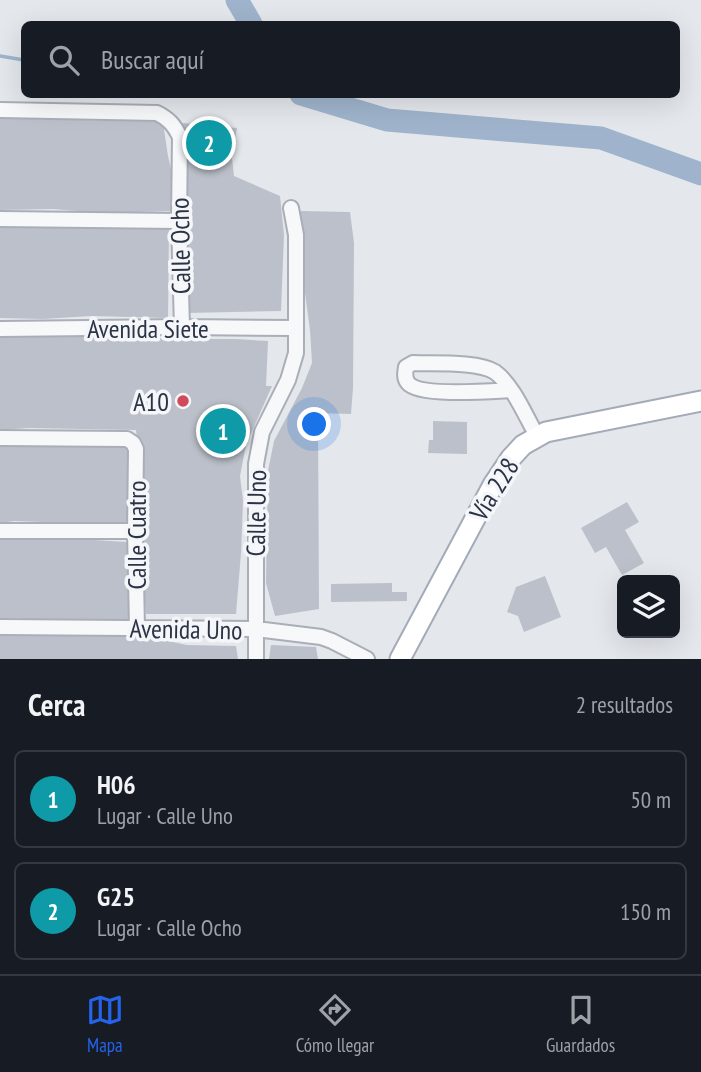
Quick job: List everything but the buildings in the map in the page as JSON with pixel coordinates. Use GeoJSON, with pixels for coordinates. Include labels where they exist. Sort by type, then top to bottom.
{"type":"FeatureCollection","features":[{"type":"Feature","properties":{"kind":"main road","name":"Vía 228"},"geometry":{"type":"LineString","coordinates":[[400,659],[493,485],[510,458],[523,445],[546,432],[701,401]]}},
{"type":"Feature","properties":{"kind":"street","name":"Calle Ocho"},"geometry":{"type":"LineString","coordinates":[[0,110],[157,113],[174,125],[180,137],[182,327]]}},
{"type":"Feature","properties":{"kind":"street","name":"Calle Uno"},"geometry":{"type":"LineString","coordinates":[[256,659],[256,464],[262,432],[288,380],[296,353],[296,235],[291,208]]}},
{"type":"Feature","properties":{"kind":"street"},"geometry":{"type":"LineString","coordinates":[[0,219],[179,221]]}},
{"type":"Feature","properties":{"kind":"street","name":"Avenida Siete"},"geometry":{"type":"LineString","coordinates":[[0,329],[295,328]]}},
{"type":"Feature","properties":{"kind":"street"},"geometry":{"type":"LineString","coordinates":[[511,390],[425,391],[410,386],[406,381],[406,367],[413,363],[473,365],[495,372],[511,390],[537,436]]}},
{"type":"Feature","properties":{"kind":"street","name":"Calle Cuatro"},"geometry":{"type":"LineString","coordinates":[[0,438],[127,439],[133,443],[136,449],[137,628]]}},
{"type":"Feature","properties":{"kind":"street"},"geometry":{"type":"LineString","coordinates":[[0,531],[135,531]]}},
{"type":"Feature","properties":{"kind":"street","name":"Avenida Uno"},"geometry":{"type":"LineString","coordinates":[[0,627],[256,629],[321,637],[367,659]]}},
{"type":"Feature","properties":{"kind":"waterway"},"geometry":{"type":"LineString","coordinates":[[237,0],[249,21]]}},
{"type":"Feature","properties":{"kind":"waterway"},"geometry":{"type":"LineString","coordinates":[[0,56],[21,60]]}},
{"type":"Feature","properties":{"kind":"waterway"},"geometry":{"type":"LineString","coordinates":[[314,98],[387,120],[601,138],[701,174]]}},
{"type":"Feature","properties":{"kind":"place","name":"G25"},"geometry":{"type":"Point","coordinates":[209,143]}},
{"type":"Feature","properties":{"kind":"place","name":"A10"},"geometry":{"type":"Point","coordinates":[183,401]}},
{"type":"Feature","properties":{"kind":"place","name":"H06"},"geometry":{"type":"Point","coordinates":[223,431]}}]}
